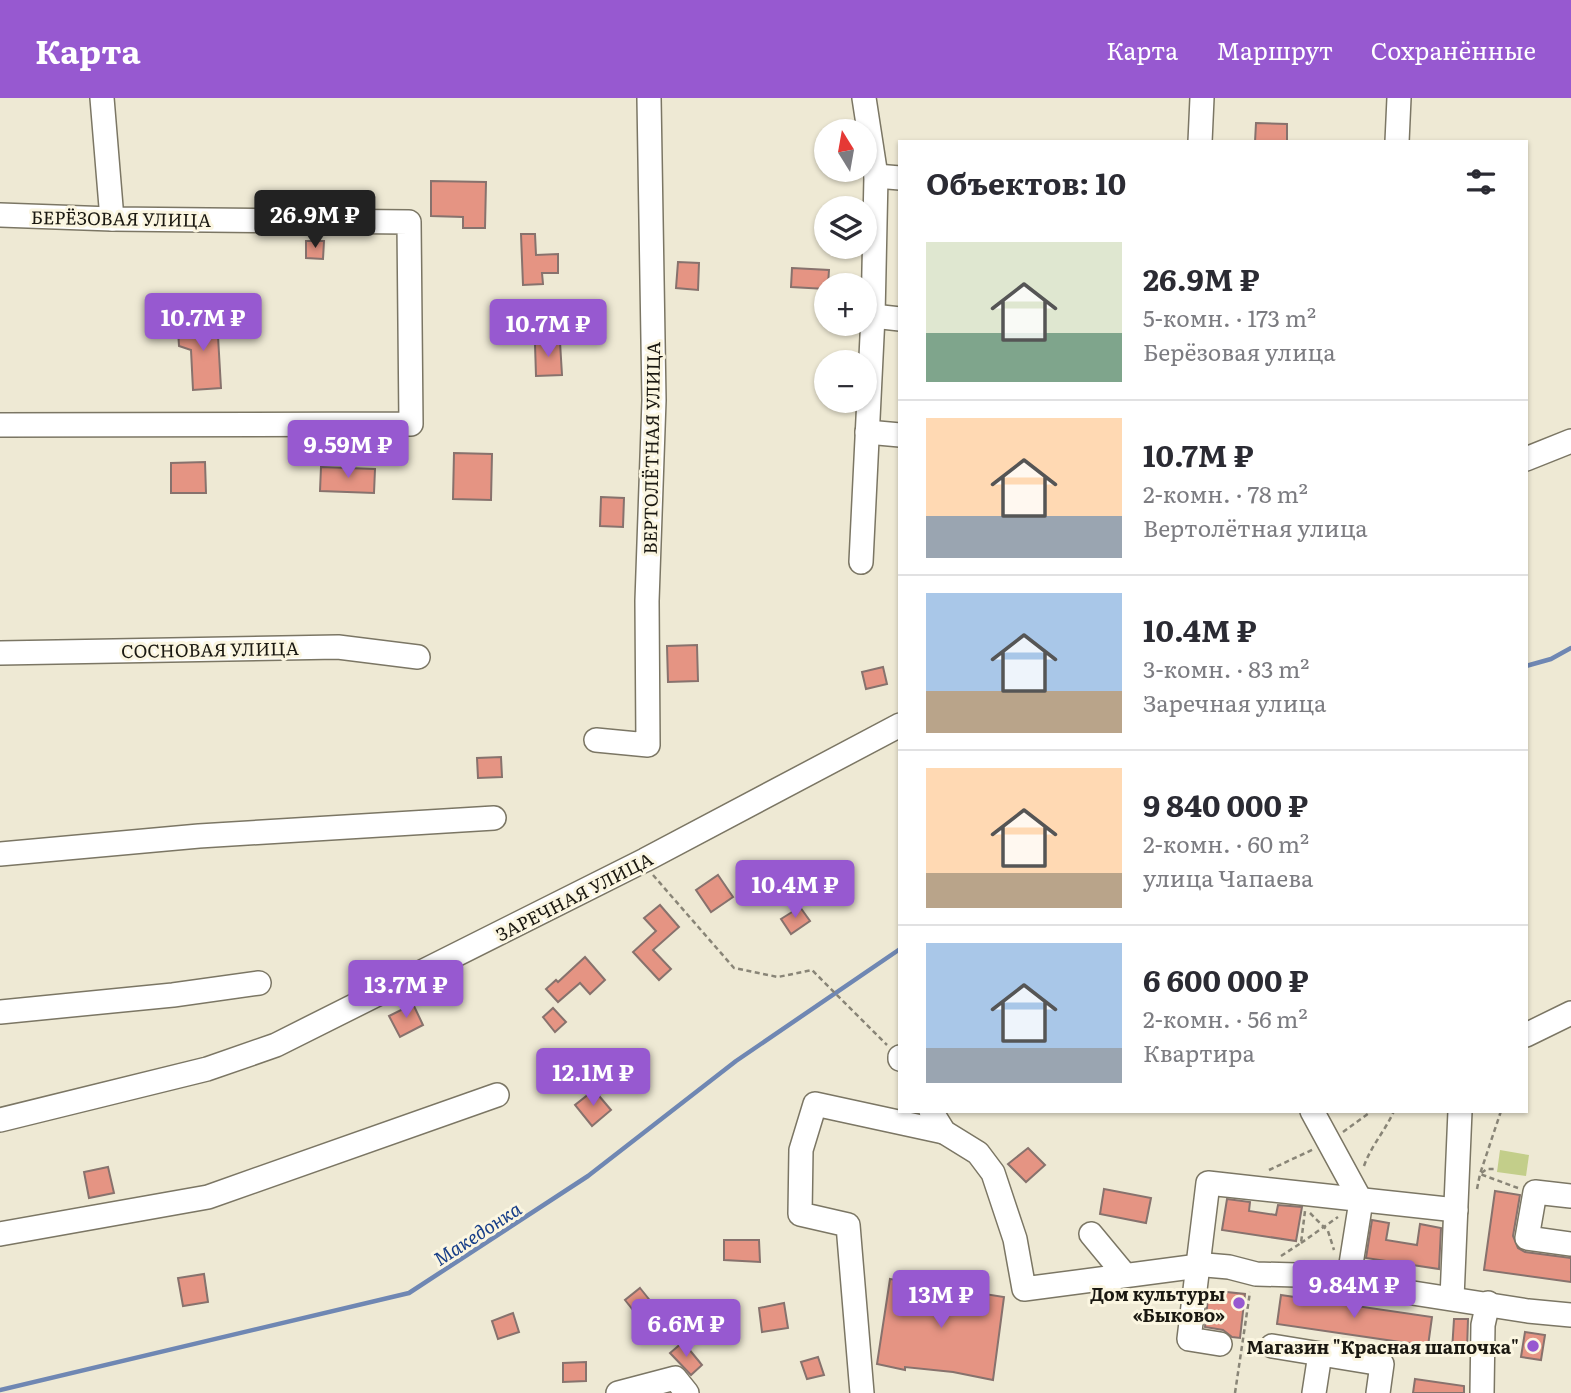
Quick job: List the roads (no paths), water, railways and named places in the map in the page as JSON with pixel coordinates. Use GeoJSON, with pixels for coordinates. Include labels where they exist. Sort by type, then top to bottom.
{"type":"FeatureCollection","features":[{"type":"Feature","properties":{"kind":"street"},"geometry":{"type":"LineString","coordinates":[[102,98],[111,219]]}},
{"type":"Feature","properties":{"kind":"street","name":"ВЕРТОЛЁТНАЯ УЛИЦА"},"geometry":{"type":"LineString","coordinates":[[596,740],[648,745],[647,601],[654,400],[649,98]]}},
{"type":"Feature","properties":{"kind":"street"},"geometry":{"type":"LineString","coordinates":[[864,98],[867,119]]}},
{"type":"Feature","properties":{"kind":"street"},"geometry":{"type":"LineString","coordinates":[[1200,140],[1202,98]]}},
{"type":"Feature","properties":{"kind":"street"},"geometry":{"type":"LineString","coordinates":[[1397,140],[1399,98]]}},
{"type":"Feature","properties":{"kind":"street"},"geometry":{"type":"LineString","coordinates":[[877,176],[898,178]]}},
{"type":"Feature","properties":{"kind":"street"},"geometry":{"type":"LineString","coordinates":[[874,273],[876,182]]}},
{"type":"Feature","properties":{"kind":"street","name":"БЕРЁЗОВАЯ УЛИЦА"},"geometry":{"type":"LineString","coordinates":[[0,215],[409,222],[411,424],[0,425]]}},
{"type":"Feature","properties":{"kind":"street"},"geometry":{"type":"LineString","coordinates":[[877,316],[898,319]]}},
{"type":"Feature","properties":{"kind":"street"},"geometry":{"type":"LineString","coordinates":[[861,562],[872,336]]}},
{"type":"Feature","properties":{"kind":"street"},"geometry":{"type":"LineString","coordinates":[[867,432],[898,435]]}},
{"type":"Feature","properties":{"kind":"street"},"geometry":{"type":"LineString","coordinates":[[1528,458],[1571,441]]}},
{"type":"Feature","properties":{"kind":"street","name":"СОСНОВАЯ УЛИЦА"},"geometry":{"type":"LineString","coordinates":[[0,653],[338,647],[418,657]]}},
{"type":"Feature","properties":{"kind":"street","name":"ЗАРЕЧНАЯ УЛИЦА"},"geometry":{"type":"LineString","coordinates":[[0,1120],[207,1069],[276,1045],[645,860],[898,726]]}},
{"type":"Feature","properties":{"kind":"street"},"geometry":{"type":"LineString","coordinates":[[0,854],[199,836],[494,818]]}},
{"type":"Feature","properties":{"kind":"street"},"geometry":{"type":"LineString","coordinates":[[0,1012],[173,995],[259,983]]}},
{"type":"Feature","properties":{"kind":"street"},"geometry":{"type":"LineString","coordinates":[[1528,1034],[1571,1013]]}},
{"type":"Feature","properties":{"kind":"street"},"geometry":{"type":"LineString","coordinates":[[0,1234],[208,1197],[497,1095]]}},
{"type":"Feature","properties":{"kind":"street"},"geometry":{"type":"LineString","coordinates":[[862,1393],[848,1224],[800,1214],[801,1150],[815,1104],[944,1132],[978,1153],[993,1173],[1014,1239],[1024,1289],[1198,1264],[1229,1267],[1253,1274],[1297,1275],[1571,1315]]}},
{"type":"Feature","properties":{"kind":"street"},"geometry":{"type":"LineString","coordinates":[[932,1113],[944,1132]]}},
{"type":"Feature","properties":{"kind":"street"},"geometry":{"type":"LineString","coordinates":[[1312,1113],[1361,1201],[1347,1282]]}},
{"type":"Feature","properties":{"kind":"street"},"geometry":{"type":"LineString","coordinates":[[1452,1298],[1460,1113]]}},
{"type":"Feature","properties":{"kind":"street"},"geometry":{"type":"LineString","coordinates":[[1220,1344],[1189,1339],[1208,1183],[1455,1210]]}},
{"type":"Feature","properties":{"kind":"street"},"geometry":{"type":"LineString","coordinates":[[1571,1196],[1535,1192],[1527,1238],[1571,1244]]}},
{"type":"Feature","properties":{"kind":"street"},"geometry":{"type":"LineString","coordinates":[[1091,1234],[1125,1275]]}},
{"type":"Feature","properties":{"kind":"street"},"geometry":{"type":"LineString","coordinates":[[1482,1393],[1483,1325],[1488,1303]]}},
{"type":"Feature","properties":{"kind":"street"},"geometry":{"type":"LineString","coordinates":[[1272,1346],[1382,1364],[1378,1393]]}},
{"type":"Feature","properties":{"kind":"street"},"geometry":{"type":"LineString","coordinates":[[1314,1393],[1320,1353]]}},
{"type":"Feature","properties":{"kind":"street"},"geometry":{"type":"LineString","coordinates":[[618,1393],[675,1378],[687,1393]]}},
{"type":"Feature","properties":{"kind":"waterway","name":"Македонка"},"geometry":{"type":"LineString","coordinates":[[1528,665],[1551,659],[1571,648]]}},
{"type":"Feature","properties":{"kind":"waterway","name":"Македонка"},"geometry":{"type":"LineString","coordinates":[[0,1390],[409,1293],[588,1176],[736,1061],[898,950]]}},
{"type":"Feature","properties":{"kind":"place","name":"Дом культуры «Быково»"},"geometry":{"type":"Point","coordinates":[1239,1303]}},
{"type":"Feature","properties":{"kind":"place","name":"Магазин \"Красная шапочка\""},"geometry":{"type":"Point","coordinates":[1533,1346]}}]}
